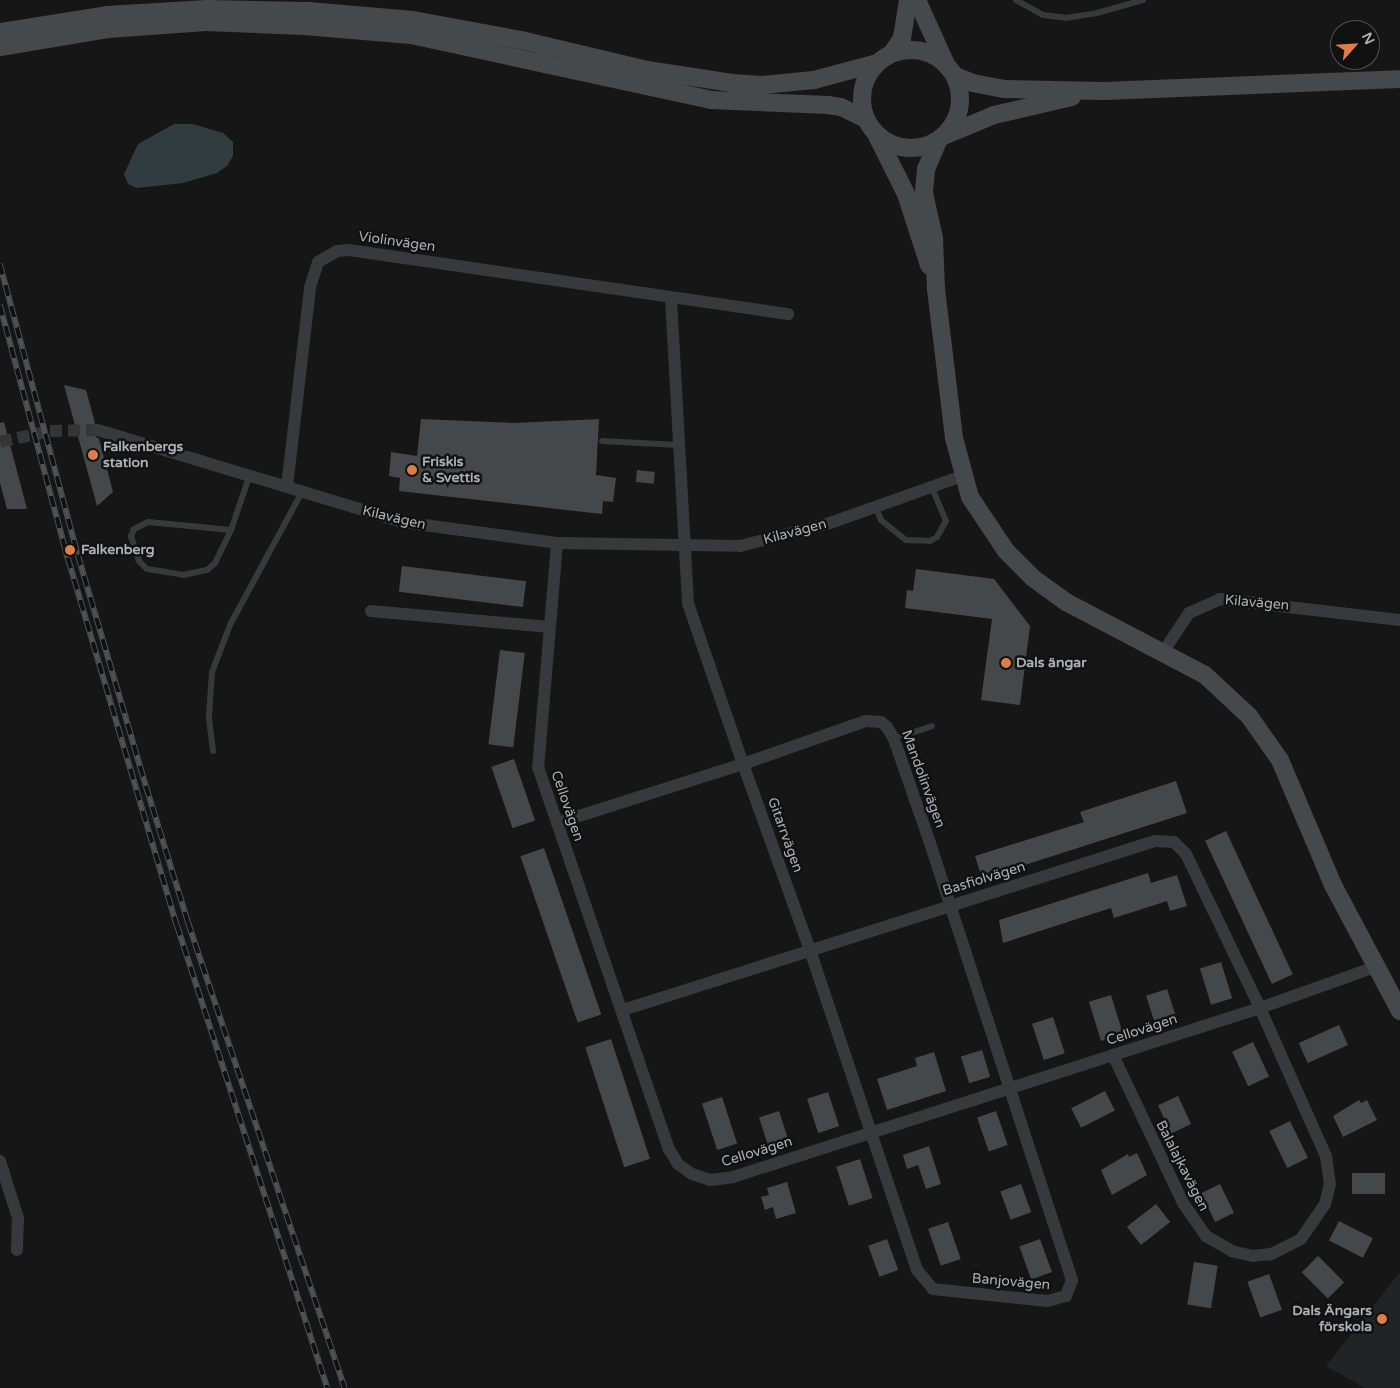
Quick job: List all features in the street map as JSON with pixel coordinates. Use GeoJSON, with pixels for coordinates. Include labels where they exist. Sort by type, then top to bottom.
{"type":"FeatureCollection","features":[{"type":"Feature","properties":{"kind":"main road"},"geometry":{"type":"LineString","coordinates":[[892,54],[902,38],[908,0]]}},
{"type":"Feature","properties":{"kind":"main road"},"geometry":{"type":"LineString","coordinates":[[917,0],[950,69],[961,97],[960,111],[941,139],[926,169],[924,193],[934,238],[936,289],[954,438],[962,476],[987,526],[1006,551],[1033,578],[1066,602],[1205,675],[1238,703],[1261,730],[1280,760],[1333,885],[1400,1011]]}},
{"type":"Feature","properties":{"kind":"main road"},"geometry":{"type":"LineString","coordinates":[[0,32],[107,16],[197,9],[309,11],[413,20],[521,40],[647,70],[732,83],[762,85],[814,80],[877,63],[892,54],[920,50],[950,69],[995,88],[1104,91],[1400,79]]}},
{"type":"Feature","properties":{"kind":"main road"},"geometry":{"type":"LineString","coordinates":[[0,47],[108,29],[196,22],[304,26],[411,35],[712,100],[841,107],[871,126],[889,144],[905,148],[922,148],[994,115],[1104,91]]}},
{"type":"Feature","properties":{"kind":"main road"},"geometry":{"type":"LineString","coordinates":[[877,63],[863,90],[871,126],[913,212],[936,289]]}},
{"type":"Feature","properties":{"kind":"street","name":"Violinvägen"},"geometry":{"type":"LineString","coordinates":[[287,487],[310,287],[314,269],[328,254],[349,250],[788,314]]}},
{"type":"Feature","properties":{"kind":"street"},"geometry":{"type":"LineString","coordinates":[[671,297],[683,546]]}},
{"type":"Feature","properties":{"kind":"street","name":"Kilavägen"},"geometry":{"type":"LineString","coordinates":[[98,430],[402,522],[556,543],[740,546],[876,508],[962,476]]}},
{"type":"Feature","properties":{"kind":"street","name":"Cellovägen"},"geometry":{"type":"LineString","coordinates":[[556,543],[538,767],[624,1010],[668,1149],[678,1164],[692,1174],[710,1180],[733,1177],[871,1131],[1260,1008],[1375,967]]}},
{"type":"Feature","properties":{"kind":"street","name":"Gitarrvägen"},"geometry":{"type":"LineString","coordinates":[[683,546],[688,603],[743,764],[810,950],[871,1131]]}},
{"type":"Feature","properties":{"kind":"street","name":"Kilavägen"},"geometry":{"type":"LineString","coordinates":[[1163,652],[1189,613],[1220,599],[1400,620]]}},
{"type":"Feature","properties":{"kind":"street"},"geometry":{"type":"LineString","coordinates":[[371,611],[549,627]]}},
{"type":"Feature","properties":{"kind":"street","name":"Mandolinvägen"},"geometry":{"type":"LineString","coordinates":[[557,823],[743,764],[866,721],[882,722],[894,739],[1009,1088]]}},
{"type":"Feature","properties":{"kind":"street","name":"Basfiolvägen"},"geometry":{"type":"LineString","coordinates":[[624,1010],[1156,841],[1174,842],[1186,854],[1260,1008]]}},
{"type":"Feature","properties":{"kind":"street","name":"Balalajkavägen"},"geometry":{"type":"LineString","coordinates":[[1113,1055],[1119,1074],[1195,1225],[1206,1236],[1232,1251],[1252,1256],[1271,1254],[1301,1239],[1314,1224],[1325,1204],[1330,1184],[1326,1156],[1260,1008]]}},
{"type":"Feature","properties":{"kind":"street","name":"Banjovägen"},"geometry":{"type":"LineString","coordinates":[[871,1131],[917,1270],[924,1282],[933,1289],[1058,1300],[1066,1296],[1072,1280],[1009,1088]]}},
{"type":"Feature","properties":{"kind":"street"},"geometry":{"type":"LineString","coordinates":[[0,1160],[18,1218],[17,1250]]}},
{"type":"Feature","properties":{"kind":"lane"},"geometry":{"type":"LineString","coordinates":[[1016,0],[1043,15],[1066,18],[1097,13],[1143,0]]}},
{"type":"Feature","properties":{"kind":"lane"},"geometry":{"type":"LineString","coordinates":[[602,440],[678,445]]}},
{"type":"Feature","properties":{"kind":"lane"},"geometry":{"type":"LineString","coordinates":[[231,530],[148,522],[134,529],[131,536],[139,561],[147,569],[160,574],[197,574],[215,563],[231,530],[249,477]]}},
{"type":"Feature","properties":{"kind":"lane"},"geometry":{"type":"LineString","coordinates":[[876,508],[881,520],[906,540],[930,541],[937,537],[946,521],[932,488]]}},
{"type":"Feature","properties":{"kind":"lane"},"geometry":{"type":"LineString","coordinates":[[213,751],[209,716],[212,672],[230,625],[302,492]]}},
{"type":"Feature","properties":{"kind":"lane"},"geometry":{"type":"LineString","coordinates":[[894,739],[932,726]]}},
{"type":"Feature","properties":{"kind":"shaded area"},"geometry":{"type":"Polygon","coordinates":[[[174,124],[193,124],[223,133],[233,142],[233,156],[227,166],[217,173],[183,183],[137,188],[128,184],[124,174],[138,144],[174,124]]]}},
{"type":"Feature","properties":{"kind":"shaded area","name":"Dals Ängars förskola"},"geometry":{"type":"Polygon","coordinates":[[[1400,1272],[1400,1388],[1365,1388],[1326,1366],[1400,1272]]]}},
{"type":"Feature","properties":{"kind":"building","name":"Falkenbergs station"},"geometry":{"type":"Polygon","coordinates":[[[64,385],[86,390],[95,423],[90,432],[99,439],[113,492],[97,506],[64,385]]]}},
{"type":"Feature","properties":{"kind":"building"},"geometry":{"type":"Polygon","coordinates":[[[421,419],[514,423],[599,419],[596,475],[616,478],[613,502],[603,501],[602,514],[399,491],[400,478],[389,476],[391,452],[417,456],[421,419]]]}},
{"type":"Feature","properties":{"kind":"building"},"geometry":{"type":"Polygon","coordinates":[[[4,422],[27,509],[7,509],[0,483],[0,423],[4,422]]]}},
{"type":"Feature","properties":{"kind":"building"},"geometry":{"type":"Polygon","coordinates":[[[637,470],[655,472],[654,484],[636,482],[637,470]]]}},
{"type":"Feature","properties":{"kind":"building"},"geometry":{"type":"Polygon","coordinates":[[[402,566],[526,581],[523,607],[399,592],[402,566]]]}},
{"type":"Feature","properties":{"kind":"building","name":"Dals ängar"},"geometry":{"type":"Polygon","coordinates":[[[916,569],[994,579],[1030,626],[1020,705],[981,700],[992,619],[905,608],[907,590],[913,591],[916,569]]]}},
{"type":"Feature","properties":{"kind":"building"},"geometry":{"type":"Polygon","coordinates":[[[500,650],[525,653],[513,747],[488,744],[500,650]]]}},
{"type":"Feature","properties":{"kind":"building"},"geometry":{"type":"Polygon","coordinates":[[[514,759],[535,820],[512,828],[491,767],[514,759]]]}},
{"type":"Feature","properties":{"kind":"building"},"geometry":{"type":"Polygon","coordinates":[[[1176,781],[1187,813],[984,878],[980,872],[975,856],[1084,822],[1080,812],[1176,781]]]}},
{"type":"Feature","properties":{"kind":"building"},"geometry":{"type":"Polygon","coordinates":[[[1226,831],[1293,974],[1272,984],[1205,841],[1226,831]]]}},
{"type":"Feature","properties":{"kind":"building"},"geometry":{"type":"Polygon","coordinates":[[[544,848],[601,1014],[578,1023],[520,856],[544,848]]]}},
{"type":"Feature","properties":{"kind":"building"},"geometry":{"type":"Polygon","coordinates":[[[1148,873],[1151,883],[1177,875],[1187,906],[1170,911],[1167,901],[1114,918],[1111,908],[1003,943],[999,920],[1148,873]]]}},
{"type":"Feature","properties":{"kind":"building"},"geometry":{"type":"Polygon","coordinates":[[[1221,962],[1232,998],[1211,1005],[1200,968],[1221,962]]]}},
{"type":"Feature","properties":{"kind":"building"},"geometry":{"type":"Polygon","coordinates":[[[1167,989],[1176,1017],[1155,1023],[1146,996],[1167,989]]]}},
{"type":"Feature","properties":{"kind":"building"},"geometry":{"type":"Polygon","coordinates":[[[1111,995],[1123,1034],[1101,1041],[1089,1002],[1111,995]]]}},
{"type":"Feature","properties":{"kind":"building"},"geometry":{"type":"Polygon","coordinates":[[[1053,1017],[1065,1053],[1044,1060],[1032,1024],[1053,1017]]]}},
{"type":"Feature","properties":{"kind":"building"},"geometry":{"type":"Polygon","coordinates":[[[1339,1025],[1348,1045],[1308,1063],[1299,1043],[1339,1025]]]}},
{"type":"Feature","properties":{"kind":"building"},"geometry":{"type":"Polygon","coordinates":[[[611,1039],[650,1159],[624,1167],[585,1047],[611,1039]]]}},
{"type":"Feature","properties":{"kind":"building"},"geometry":{"type":"Polygon","coordinates":[[[1253,1042],[1269,1076],[1248,1086],[1232,1052],[1253,1042]]]}},
{"type":"Feature","properties":{"kind":"building"},"geometry":{"type":"Polygon","coordinates":[[[982,1050],[990,1077],[969,1083],[961,1056],[982,1050]]]}},
{"type":"Feature","properties":{"kind":"building"},"geometry":{"type":"Polygon","coordinates":[[[934,1052],[946,1091],[887,1110],[877,1079],[917,1066],[915,1058],[934,1052]]]}},
{"type":"Feature","properties":{"kind":"building"},"geometry":{"type":"Polygon","coordinates":[[[1105,1091],[1115,1111],[1081,1128],[1071,1108],[1105,1091]]]}},
{"type":"Feature","properties":{"kind":"building"},"geometry":{"type":"Polygon","coordinates":[[[828,1092],[839,1126],[818,1133],[807,1099],[828,1092]]]}},
{"type":"Feature","properties":{"kind":"building"},"geometry":{"type":"Polygon","coordinates":[[[1178,1096],[1191,1124],[1171,1133],[1158,1105],[1178,1096]]]}},
{"type":"Feature","properties":{"kind":"building"},"geometry":{"type":"Polygon","coordinates":[[[722,1097],[737,1144],[717,1150],[702,1103],[722,1097]]]}},
{"type":"Feature","properties":{"kind":"building"},"geometry":{"type":"Polygon","coordinates":[[[1359,1100],[1361,1103],[1367,1100],[1377,1120],[1343,1137],[1333,1116],[1359,1100]]]}},
{"type":"Feature","properties":{"kind":"building"},"geometry":{"type":"Polygon","coordinates":[[[779,1111],[789,1142],[769,1149],[759,1117],[779,1111]]]}},
{"type":"Feature","properties":{"kind":"building"},"geometry":{"type":"Polygon","coordinates":[[[996,1111],[1008,1145],[989,1152],[977,1118],[996,1111]]]}},
{"type":"Feature","properties":{"kind":"building"},"geometry":{"type":"Polygon","coordinates":[[[1290,1121],[1308,1158],[1287,1168],[1269,1131],[1290,1121]]]}},
{"type":"Feature","properties":{"kind":"building"},"geometry":{"type":"Polygon","coordinates":[[[929,1146],[941,1184],[926,1189],[918,1165],[907,1169],[903,1155],[929,1146]]]}},
{"type":"Feature","properties":{"kind":"building"},"geometry":{"type":"Polygon","coordinates":[[[1137,1153],[1147,1175],[1112,1195],[1101,1170],[1128,1154],[1129,1157],[1137,1153]]]}},
{"type":"Feature","properties":{"kind":"building"},"geometry":{"type":"Polygon","coordinates":[[[860,1159],[873,1198],[849,1206],[836,1167],[860,1159]]]}},
{"type":"Feature","properties":{"kind":"building"},"geometry":{"type":"Polygon","coordinates":[[[1352,1173],[1385,1173],[1385,1194],[1352,1194],[1352,1173]]]}},
{"type":"Feature","properties":{"kind":"building"},"geometry":{"type":"Polygon","coordinates":[[[787,1182],[796,1213],[776,1219],[773,1207],[765,1210],[761,1197],[769,1195],[767,1188],[787,1182]]]}},
{"type":"Feature","properties":{"kind":"building"},"geometry":{"type":"Polygon","coordinates":[[[1021,1184],[1031,1212],[1011,1220],[1000,1192],[1021,1184]]]}},
{"type":"Feature","properties":{"kind":"building"},"geometry":{"type":"Polygon","coordinates":[[[1220,1184],[1234,1213],[1215,1222],[1201,1193],[1220,1184]]]}},
{"type":"Feature","properties":{"kind":"building"},"geometry":{"type":"Polygon","coordinates":[[[1156,1204],[1170,1222],[1141,1245],[1127,1227],[1156,1204]]]}},
{"type":"Feature","properties":{"kind":"building"},"geometry":{"type":"Polygon","coordinates":[[[1339,1221],[1373,1238],[1363,1258],[1329,1241],[1339,1221]]]}},
{"type":"Feature","properties":{"kind":"building"},"geometry":{"type":"Polygon","coordinates":[[[948,1222],[961,1259],[941,1266],[928,1229],[948,1222]]]}},
{"type":"Feature","properties":{"kind":"building"},"geometry":{"type":"Polygon","coordinates":[[[887,1239],[898,1270],[879,1277],[868,1246],[887,1239]]]}},
{"type":"Feature","properties":{"kind":"building"},"geometry":{"type":"Polygon","coordinates":[[[1040,1239],[1052,1272],[1031,1279],[1019,1247],[1040,1239]]]}},
{"type":"Feature","properties":{"kind":"building"},"geometry":{"type":"Polygon","coordinates":[[[1318,1256],[1344,1282],[1328,1298],[1302,1272],[1318,1256]]]}},
{"type":"Feature","properties":{"kind":"building"},"geometry":{"type":"Polygon","coordinates":[[[1194,1262],[1218,1266],[1211,1308],[1187,1304],[1194,1262]]]}},
{"type":"Feature","properties":{"kind":"building"},"geometry":{"type":"Polygon","coordinates":[[[1269,1274],[1282,1310],[1260,1318],[1247,1282],[1269,1274]]]}},
{"type":"Feature","properties":{"kind":"tunnel"},"geometry":{"type":"LineString","coordinates":[[0,442],[50,431],[98,430]]}},
{"type":"Feature","properties":{"kind":"railway"},"geometry":{"type":"LineString","coordinates":[[0,264],[78,555],[146,786],[188,922],[345,1388]]}},
{"type":"Feature","properties":{"kind":"railway"},"geometry":{"type":"LineString","coordinates":[[0,305],[68,558],[177,925],[327,1388]]}},
{"type":"Feature","properties":{"kind":"place","name":"Falkenbergs station"},"geometry":{"type":"Point","coordinates":[93,455]}},
{"type":"Feature","properties":{"kind":"place","name":"Friskis & Svettis"},"geometry":{"type":"Point","coordinates":[412,470]}},
{"type":"Feature","properties":{"kind":"place","name":"Falkenberg"},"geometry":{"type":"Point","coordinates":[70,550]}},
{"type":"Feature","properties":{"kind":"place","name":"Dals ängar"},"geometry":{"type":"Point","coordinates":[1006,663]}},
{"type":"Feature","properties":{"kind":"place","name":"Dals Ängars förskola"},"geometry":{"type":"Point","coordinates":[1382,1319]}}]}
